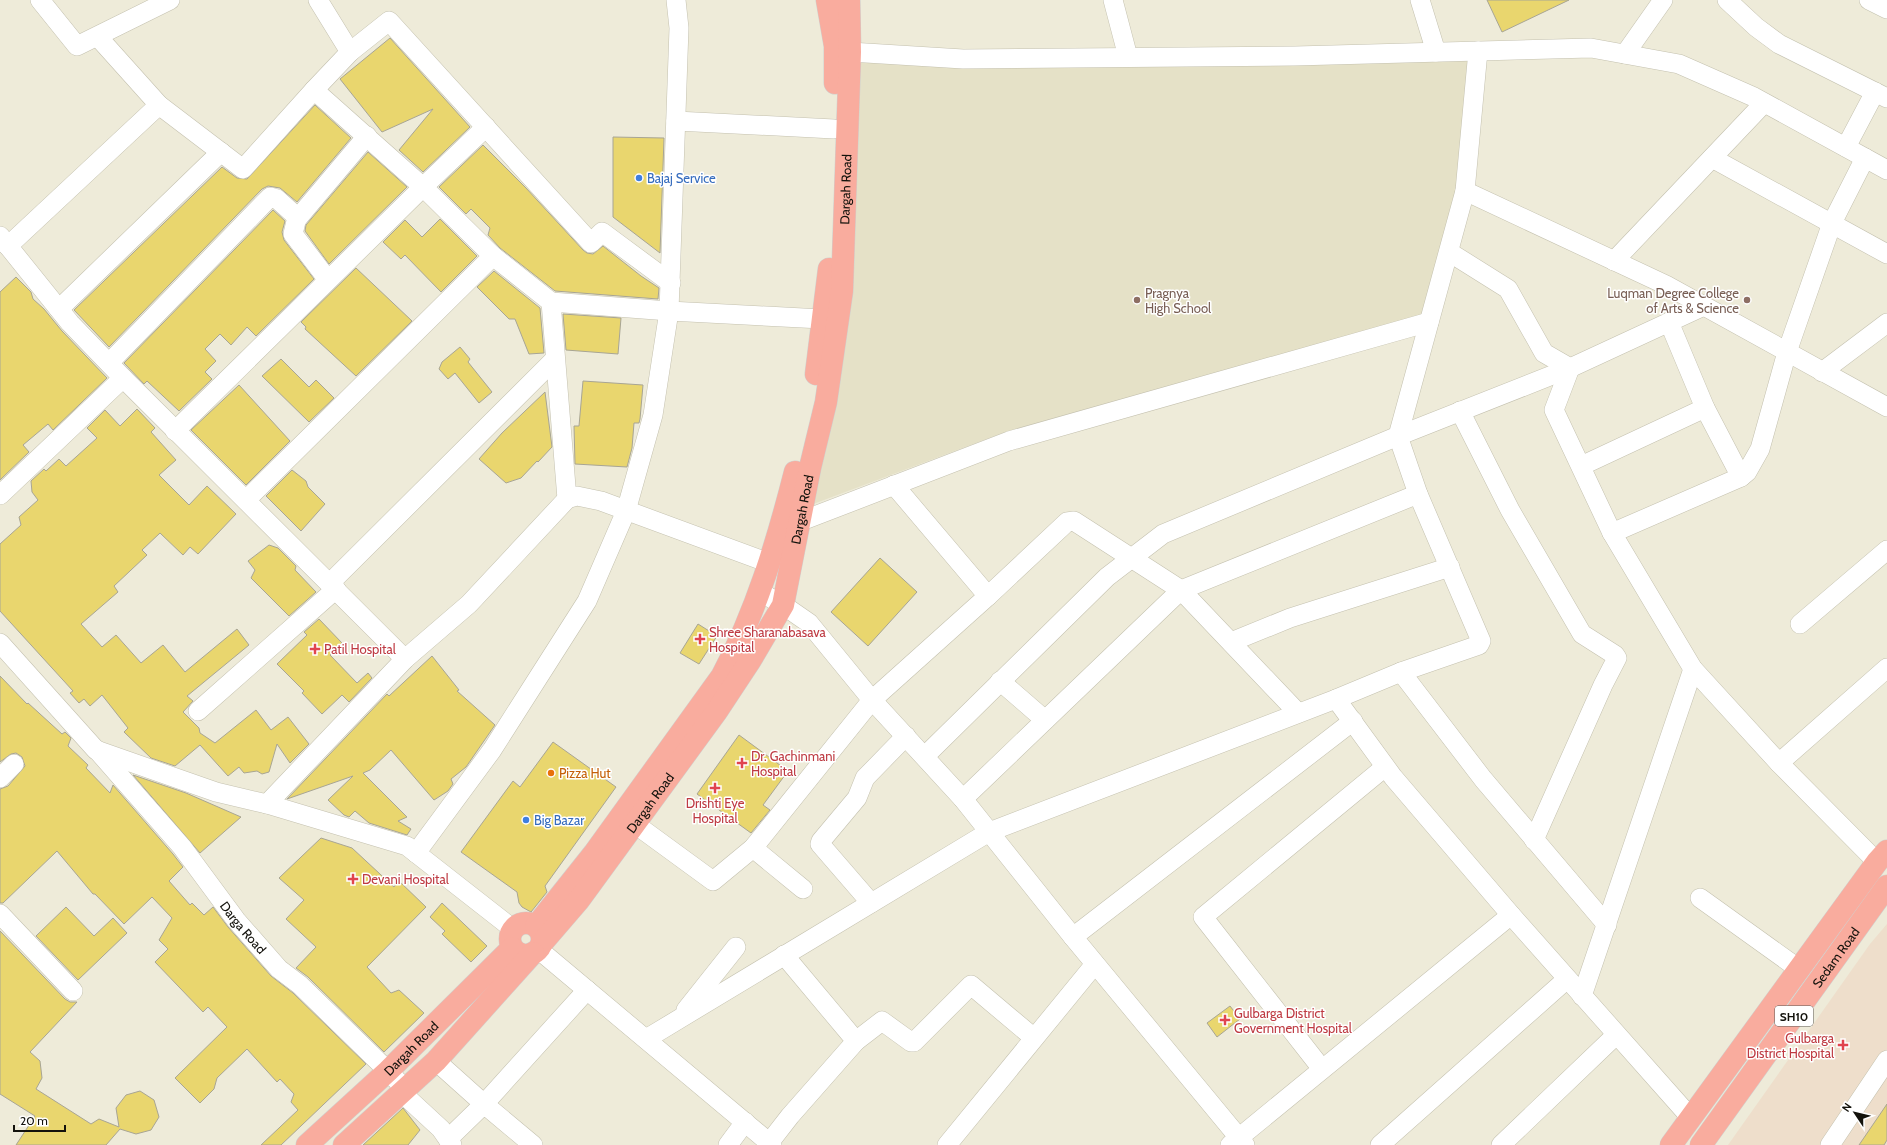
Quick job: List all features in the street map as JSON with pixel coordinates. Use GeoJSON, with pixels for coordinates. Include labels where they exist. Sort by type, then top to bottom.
{"type":"FeatureCollection","features":[{"type":"Feature","properties":{"kind":"main road","name":"Dargah Road"},"geometry":{"type":"LineString","coordinates":[[537,943],[595,852],[722,676],[734,653],[760,592],[784,516],[812,405],[828,275],[834,129],[835,46],[826,0]]}},
{"type":"Feature","properties":{"kind":"main road","name":"Dargah Road"},"geometry":{"type":"LineString","coordinates":[[344,1145],[404,1092],[436,1061],[537,943],[578,900],[717,711],[750,661],[783,605],[810,468],[826,402],[842,291],[850,52],[849,0]]}},
{"type":"Feature","properties":{"kind":"main road","name":"Sedam Road"},"geometry":{"type":"LineString","coordinates":[[1691,1118],[1882,857]]}},
{"type":"Feature","properties":{"kind":"main road","name":"Sedam Road"},"geometry":{"type":"LineString","coordinates":[[1701,1145],[1887,886]]}},
{"type":"Feature","properties":{"kind":"main road"},"geometry":{"type":"LineString","coordinates":[[524,922],[537,943],[522,955],[512,938],[517,925],[524,922]]}},
{"type":"Feature","properties":{"kind":"main road","name":"Dargah Road"},"geometry":{"type":"LineString","coordinates":[[307,1145],[388,1071],[512,938]]}},
{"type":"Feature","properties":{"kind":"main road","name":"SH10"},"geometry":{"type":"LineString","coordinates":[[1671,1145],[1691,1118]]}},
{"type":"Feature","properties":{"kind":"street"},"geometry":{"type":"LineString","coordinates":[[40,0],[77,46],[98,37],[159,2]]}},
{"type":"Feature","properties":{"kind":"street"},"geometry":{"type":"LineString","coordinates":[[318,0],[350,52]]}},
{"type":"Feature","properties":{"kind":"street"},"geometry":{"type":"LineString","coordinates":[[416,853],[492,750],[587,601],[626,511],[653,415],[669,311],[679,28],[676,0]]}},
{"type":"Feature","properties":{"kind":"street"},"geometry":{"type":"LineString","coordinates":[[1114,0],[1128,57]]}},
{"type":"Feature","properties":{"kind":"street"},"geometry":{"type":"LineString","coordinates":[[1420,0],[1436,52]]}},
{"type":"Feature","properties":{"kind":"street"},"geometry":{"type":"LineString","coordinates":[[1625,54],[1663,0]]}},
{"type":"Feature","properties":{"kind":"street"},"geometry":{"type":"LineString","coordinates":[[1726,0],[1756,27],[1779,44],[1881,95],[1846,147]]}},
{"type":"Feature","properties":{"kind":"street"},"geometry":{"type":"LineString","coordinates":[[1869,0],[1887,10]]}},
{"type":"Feature","properties":{"kind":"street"},"geometry":{"type":"LineString","coordinates":[[98,37],[159,105],[243,169],[350,52],[389,21],[591,243],[602,232],[671,283]]}},
{"type":"Feature","properties":{"kind":"street"},"geometry":{"type":"LineString","coordinates":[[850,52],[963,59],[1295,56],[1591,48],[1678,64],[1764,103],[1887,170]]}},
{"type":"Feature","properties":{"kind":"street"},"geometry":{"type":"LineString","coordinates":[[646,1039],[989,832],[1336,699],[1401,672],[1480,643],[1481,639],[1418,494],[1398,436],[1465,191],[1478,51]]}},
{"type":"Feature","properties":{"kind":"street"},"geometry":{"type":"LineString","coordinates":[[314,90],[423,187],[493,256],[551,302],[669,311],[822,319]]}},
{"type":"Feature","properties":{"kind":"street"},"geometry":{"type":"LineString","coordinates":[[1614,261],[1764,103]]}},
{"type":"Feature","properties":{"kind":"street"},"geometry":{"type":"LineString","coordinates":[[159,105],[4,241],[59,309],[108,363],[405,659]]}},
{"type":"Feature","properties":{"kind":"street"},"geometry":{"type":"LineString","coordinates":[[676,121],[834,129]]}},
{"type":"Feature","properties":{"kind":"street"},"geometry":{"type":"LineString","coordinates":[[175,431],[486,127]]}},
{"type":"Feature","properties":{"kind":"street"},"geometry":{"type":"LineString","coordinates":[[328,280],[293,234],[298,218],[367,136]]}},
{"type":"Feature","properties":{"kind":"street"},"geometry":{"type":"LineString","coordinates":[[59,309],[221,152]]}},
{"type":"Feature","properties":{"kind":"street"},"geometry":{"type":"LineString","coordinates":[[1712,158],[1887,254]]}},
{"type":"Feature","properties":{"kind":"street"},"geometry":{"type":"LineString","coordinates":[[1612,533],[1741,477],[1747,472],[1760,449],[1787,352],[1832,223],[1865,158]]}},
{"type":"Feature","properties":{"kind":"street"},"geometry":{"type":"LineString","coordinates":[[1465,191],[1666,285],[1887,407]]}},
{"type":"Feature","properties":{"kind":"street"},"geometry":{"type":"LineString","coordinates":[[108,363],[268,198],[277,198],[298,218]]}},
{"type":"Feature","properties":{"kind":"street"},"geometry":{"type":"LineString","coordinates":[[1449,252],[1508,289],[1544,353],[1570,368]]}},
{"type":"Feature","properties":{"kind":"street"},"geometry":{"type":"LineString","coordinates":[[246,500],[493,256]]}},
{"type":"Feature","properties":{"kind":"street"},"geometry":{"type":"LineString","coordinates":[[551,302],[567,499]]}},
{"type":"Feature","properties":{"kind":"street"},"geometry":{"type":"LineString","coordinates":[[925,756],[1107,577],[1163,534],[1398,436],[1570,368],[1704,306]]}},
{"type":"Feature","properties":{"kind":"street"},"geometry":{"type":"LineString","coordinates":[[799,522],[1009,441],[1429,322]]}},
{"type":"Feature","properties":{"kind":"street"},"geometry":{"type":"LineString","coordinates":[[1669,322],[1705,408],[1741,477]]}},
{"type":"Feature","properties":{"kind":"street"},"geometry":{"type":"LineString","coordinates":[[1822,372],[1887,324]]}},
{"type":"Feature","properties":{"kind":"street"},"geometry":{"type":"LineString","coordinates":[[198,710],[333,586],[555,358]]}},
{"type":"Feature","properties":{"kind":"street"},"geometry":{"type":"LineString","coordinates":[[1570,368],[1554,410],[1612,533],[1693,669],[1780,763],[1882,857]]}},
{"type":"Feature","properties":{"kind":"street"},"geometry":{"type":"LineString","coordinates":[[0,495],[123,378]]}},
{"type":"Feature","properties":{"kind":"street"},"geometry":{"type":"LineString","coordinates":[[1580,466],[1705,408]]}},
{"type":"Feature","properties":{"kind":"street"},"geometry":{"type":"LineString","coordinates":[[1460,412],[1510,510],[1582,634],[1615,655],[1617,658],[1603,685],[1534,840]]}},
{"type":"Feature","properties":{"kind":"street"},"geometry":{"type":"LineString","coordinates":[[894,485],[988,596]]}},
{"type":"Feature","properties":{"kind":"street"},"geometry":{"type":"LineString","coordinates":[[963,798],[1181,590],[1418,494]]}},
{"type":"Feature","properties":{"kind":"street"},"geometry":{"type":"LineString","coordinates":[[266,804],[405,659],[469,604],[567,499],[577,496],[601,501],[769,562]]}},
{"type":"Feature","properties":{"kind":"street"},"geometry":{"type":"LineString","coordinates":[[635,824],[713,881],[753,848],[872,700],[1069,521],[1074,521],[1181,590],[1298,713]]}},
{"type":"Feature","properties":{"kind":"street"},"geometry":{"type":"LineString","coordinates":[[1800,624],[1887,550]]}},
{"type":"Feature","properties":{"kind":"street"},"geometry":{"type":"LineString","coordinates":[[1231,642],[1290,618],[1450,567]]}},
{"type":"Feature","properties":{"kind":"street"},"geometry":{"type":"LineString","coordinates":[[760,592],[810,623],[872,700],[963,798],[1238,1142],[1322,1069],[1511,915]]}},
{"type":"Feature","properties":{"kind":"street","name":"Darga Road"},"geometry":{"type":"LineString","coordinates":[[0,643],[182,847],[236,920],[279,969],[300,985],[388,1071],[404,1092],[441,1129],[450,1142]]}},
{"type":"Feature","properties":{"kind":"street"},"geometry":{"type":"LineString","coordinates":[[1780,763],[1887,668]]}},
{"type":"Feature","properties":{"kind":"street"},"geometry":{"type":"LineString","coordinates":[[1582,996],[1693,669]]}},
{"type":"Feature","properties":{"kind":"street"},"geometry":{"type":"LineString","coordinates":[[1401,672],[1483,779],[1607,925]]}},
{"type":"Feature","properties":{"kind":"street"},"geometry":{"type":"LineString","coordinates":[[1000,681],[1045,720]]}},
{"type":"Feature","properties":{"kind":"street"},"geometry":{"type":"LineString","coordinates":[[1336,699],[1385,767],[1511,915],[1691,1118]]}},
{"type":"Feature","properties":{"kind":"street"},"geometry":{"type":"LineString","coordinates":[[1073,937],[1353,721]]}},
{"type":"Feature","properties":{"kind":"street"},"geometry":{"type":"LineString","coordinates":[[871,903],[820,844],[856,801],[865,778],[906,736]]}},
{"type":"Feature","properties":{"kind":"street"},"geometry":{"type":"LineString","coordinates":[[96,750],[216,792],[266,804],[407,846],[512,938]]}},
{"type":"Feature","properties":{"kind":"street"},"geometry":{"type":"LineString","coordinates":[[0,778],[14,764]]}},
{"type":"Feature","properties":{"kind":"street"},"geometry":{"type":"LineString","coordinates":[[1322,1069],[1203,917],[1385,767]]}},
{"type":"Feature","properties":{"kind":"street"},"geometry":{"type":"LineString","coordinates":[[753,848],[803,889]]}},
{"type":"Feature","properties":{"kind":"street"},"geometry":{"type":"LineString","coordinates":[[1700,898],[1800,969]]}},
{"type":"Feature","properties":{"kind":"street"},"geometry":{"type":"LineString","coordinates":[[0,914],[73,991]]}},
{"type":"Feature","properties":{"kind":"street"},"geometry":{"type":"LineString","coordinates":[[537,943],[587,990],[770,1144],[790,1116],[856,1041],[882,1021],[911,1042],[914,1042],[972,985],[1034,1038]]}},
{"type":"Feature","properties":{"kind":"street"},"geometry":{"type":"LineString","coordinates":[[678,1020],[736,947]]}},
{"type":"Feature","properties":{"kind":"street"},"geometry":{"type":"LineString","coordinates":[[784,955],[856,1041]]}},
{"type":"Feature","properties":{"kind":"street"},"geometry":{"type":"LineString","coordinates":[[947,1145],[1096,964]]}},
{"type":"Feature","properties":{"kind":"street"},"geometry":{"type":"LineString","coordinates":[[1380,1145],[1567,979]]}},
{"type":"Feature","properties":{"kind":"street"},"geometry":{"type":"LineString","coordinates":[[450,1142],[587,990]]}},
{"type":"Feature","properties":{"kind":"street"},"geometry":{"type":"LineString","coordinates":[[1501,1145],[1616,1035]]}},
{"type":"Feature","properties":{"kind":"street"},"geometry":{"type":"LineString","coordinates":[[1830,1145],[1887,1060]]}},
{"type":"Feature","properties":{"kind":"street"},"geometry":{"type":"LineString","coordinates":[[436,1061],[484,1104],[534,1145]]}},
{"type":"Feature","properties":{"kind":"street"},"geometry":{"type":"LineString","coordinates":[[728,1145],[745,1122]]}},
{"type":"Feature","properties":{"kind":"shaded area","name":"Pragnya High School"},"geometry":{"type":"Polygon","coordinates":[[[854,60],[1468,61],[1458,191],[1422,316],[1008,431],[808,506],[854,60]]]}},
{"type":"Feature","properties":{"kind":"shaded area","name":"Gulbarga District Hospital"},"geometry":{"type":"Polygon","coordinates":[[[1887,924],[1887,1145],[1728,1145],[1870,944],[1887,924]]]}},
{"type":"Feature","properties":{"kind":"building"},"geometry":{"type":"Polygon","coordinates":[[[1487,0],[1569,0],[1502,32],[1487,0]]]}},
{"type":"Feature","properties":{"kind":"building"},"geometry":{"type":"Polygon","coordinates":[[[390,38],[470,127],[423,172],[399,150],[433,109],[382,132],[340,79],[390,38]]]}},
{"type":"Feature","properties":{"kind":"building"},"geometry":{"type":"Polygon","coordinates":[[[315,105],[351,138],[297,202],[280,188],[268,186],[262,189],[109,347],[74,310],[222,167],[237,178],[247,179],[315,105]]]}},
{"type":"Feature","properties":{"kind":"building","name":"Bajaj Service"},"geometry":{"type":"Polygon","coordinates":[[[613,137],[664,138],[660,253],[613,217],[613,137]]]}},
{"type":"Feature","properties":{"kind":"building"},"geometry":{"type":"Polygon","coordinates":[[[483,145],[526,188],[583,250],[587,253],[593,254],[603,246],[659,288],[658,299],[555,291],[500,248],[488,235],[490,228],[471,209],[466,214],[439,187],[483,145]]]}},
{"type":"Feature","properties":{"kind":"building"},"geometry":{"type":"Polygon","coordinates":[[[368,152],[407,187],[329,264],[305,231],[306,225],[368,152]]]}},
{"type":"Feature","properties":{"kind":"building"},"geometry":{"type":"Polygon","coordinates":[[[273,210],[285,221],[282,232],[284,240],[314,279],[256,336],[247,327],[231,345],[220,334],[205,349],[216,361],[205,372],[212,379],[179,411],[147,381],[144,384],[124,363],[273,210]]]}},
{"type":"Feature","properties":{"kind":"building"},"geometry":{"type":"Polygon","coordinates":[[[440,219],[477,256],[441,292],[405,255],[401,259],[383,242],[405,220],[422,237],[440,219]]]}},
{"type":"Feature","properties":{"kind":"building"},"geometry":{"type":"Polygon","coordinates":[[[356,268],[412,321],[356,376],[305,329],[306,327],[301,322],[356,268]]]}},
{"type":"Feature","properties":{"kind":"building"},"geometry":{"type":"Polygon","coordinates":[[[494,271],[540,308],[544,353],[529,354],[515,319],[509,319],[477,287],[494,271]]]}},
{"type":"Feature","properties":{"kind":"building"},"geometry":{"type":"Polygon","coordinates":[[[16,277],[31,292],[33,299],[107,378],[53,430],[48,424],[23,445],[29,452],[0,480],[0,292],[16,277]]]}},
{"type":"Feature","properties":{"kind":"building"},"geometry":{"type":"Polygon","coordinates":[[[563,314],[621,318],[618,354],[566,350],[563,314]]]}},
{"type":"Feature","properties":{"kind":"building"},"geometry":{"type":"Polygon","coordinates":[[[460,347],[470,359],[468,362],[492,392],[479,403],[455,373],[448,379],[439,369],[442,362],[460,347]]]}},
{"type":"Feature","properties":{"kind":"building"},"geometry":{"type":"Polygon","coordinates":[[[281,359],[309,387],[316,380],[334,398],[309,422],[262,376],[281,359]]]}},
{"type":"Feature","properties":{"kind":"building"},"geometry":{"type":"Polygon","coordinates":[[[583,381],[643,385],[640,419],[639,423],[634,423],[632,448],[627,467],[575,464],[574,426],[579,426],[583,381]]]}},
{"type":"Feature","properties":{"kind":"building"},"geometry":{"type":"Polygon","coordinates":[[[239,385],[290,441],[246,485],[191,430],[239,385]]]}},
{"type":"Feature","properties":{"kind":"building"},"geometry":{"type":"Polygon","coordinates":[[[545,392],[552,447],[521,478],[506,483],[479,459],[502,433],[545,392]]]}},
{"type":"Feature","properties":{"kind":"building"},"geometry":{"type":"Polygon","coordinates":[[[137,409],[155,428],[151,432],[176,460],[159,475],[189,505],[207,486],[236,514],[198,554],[190,547],[183,555],[160,533],[142,550],[147,555],[114,586],[118,592],[81,624],[102,647],[116,635],[141,663],[163,645],[185,672],[237,629],[249,645],[187,696],[193,701],[183,712],[199,728],[200,733],[215,743],[256,710],[271,730],[288,717],[309,744],[290,763],[277,744],[269,772],[262,774],[257,771],[244,773],[239,767],[228,776],[200,745],[175,766],[151,758],[124,732],[128,728],[102,695],[90,706],[84,699],[79,703],[70,693],[73,691],[0,611],[0,544],[21,525],[19,517],[38,500],[32,492],[31,481],[44,469],[46,471],[59,459],[66,466],[97,438],[87,428],[105,410],[120,426],[137,409]]]}},
{"type":"Feature","properties":{"kind":"building"},"geometry":{"type":"Polygon","coordinates":[[[292,470],[306,481],[308,487],[325,504],[301,531],[266,496],[292,470]]]}},
{"type":"Feature","properties":{"kind":"building"},"geometry":{"type":"Polygon","coordinates":[[[269,545],[278,548],[296,566],[295,570],[316,592],[289,616],[251,578],[255,570],[248,561],[269,545]]]}},
{"type":"Feature","properties":{"kind":"building"},"geometry":{"type":"Polygon","coordinates":[[[880,558],[917,592],[868,646],[831,612],[880,558]]]}},
{"type":"Feature","properties":{"kind":"building"},"geometry":{"type":"Polygon","coordinates":[[[319,619],[342,643],[330,655],[357,683],[368,673],[372,678],[349,702],[342,695],[322,714],[302,693],[304,691],[277,664],[307,635],[304,632],[319,619]]]}},
{"type":"Feature","properties":{"kind":"building"},"geometry":{"type":"Polygon","coordinates":[[[698,624],[717,636],[699,664],[680,653],[698,624]]]}},
{"type":"Feature","properties":{"kind":"building"},"geometry":{"type":"Polygon","coordinates":[[[432,656],[459,690],[457,691],[495,725],[466,767],[451,779],[453,784],[448,791],[434,800],[391,750],[370,770],[363,773],[407,817],[398,821],[411,829],[407,835],[369,823],[355,811],[349,817],[344,815],[328,800],[353,776],[287,799],[387,694],[389,696],[432,656]]]}},
{"type":"Feature","properties":{"kind":"building"},"geometry":{"type":"Polygon","coordinates":[[[0,676],[27,704],[28,703],[62,734],[65,732],[71,738],[68,746],[88,765],[86,768],[110,793],[113,785],[173,854],[183,867],[169,881],[190,905],[192,903],[204,915],[213,907],[228,927],[271,976],[293,993],[366,1064],[281,1145],[261,1145],[298,1110],[291,1102],[294,1094],[280,1079],[277,1082],[247,1049],[217,1078],[214,1089],[200,1103],[175,1078],[227,1027],[208,1007],[203,1012],[155,962],[168,949],[159,940],[172,918],[152,897],[124,924],[95,894],[93,894],[57,851],[3,903],[0,903],[0,789],[8,786],[25,766],[22,757],[16,753],[11,754],[0,762],[0,676]]]}},
{"type":"Feature","properties":{"kind":"building"},"geometry":{"type":"Polygon","coordinates":[[[739,735],[788,771],[763,805],[770,810],[751,833],[697,794],[739,735]]]}},
{"type":"Feature","properties":{"kind":"building"},"geometry":{"type":"Polygon","coordinates":[[[553,742],[616,787],[545,886],[547,892],[531,912],[522,907],[519,903],[517,892],[461,852],[513,781],[520,787],[553,742]]]}},
{"type":"Feature","properties":{"kind":"building"},"geometry":{"type":"Polygon","coordinates":[[[133,775],[186,793],[241,817],[200,853],[133,775]]]}},
{"type":"Feature","properties":{"kind":"building"},"geometry":{"type":"Polygon","coordinates":[[[321,838],[352,848],[394,887],[399,881],[426,907],[367,967],[391,993],[399,990],[424,1013],[384,1052],[308,977],[296,968],[316,947],[286,919],[304,900],[279,878],[321,838]]]}},
{"type":"Feature","properties":{"kind":"building"},"geometry":{"type":"Polygon","coordinates":[[[442,903],[487,946],[471,962],[442,934],[445,931],[430,917],[442,903]]]}},
{"type":"Feature","properties":{"kind":"building"},"geometry":{"type":"Polygon","coordinates":[[[66,907],[94,936],[113,918],[127,933],[78,980],[36,936],[66,907]]]}},
{"type":"Feature","properties":{"kind":"building"},"geometry":{"type":"Polygon","coordinates":[[[0,931],[65,999],[70,1002],[77,1002],[30,1052],[40,1061],[42,1078],[36,1089],[91,1124],[99,1119],[119,1127],[116,1108],[126,1095],[140,1091],[154,1100],[159,1117],[151,1130],[136,1134],[120,1129],[106,1145],[16,1145],[35,1116],[0,1094],[0,931]]]}},
{"type":"Feature","properties":{"kind":"building"},"geometry":{"type":"Polygon","coordinates":[[[1230,1006],[1240,1019],[1217,1037],[1207,1023],[1230,1006]]]}},
{"type":"Feature","properties":{"kind":"building"},"geometry":{"type":"Polygon","coordinates":[[[1887,1104],[1887,1140],[1884,1145],[1859,1145],[1887,1104]]]}},
{"type":"Feature","properties":{"kind":"building"},"geometry":{"type":"Polygon","coordinates":[[[403,1108],[420,1130],[408,1145],[363,1145],[403,1108]]]}},
{"type":"Feature","properties":{"kind":"place","name":"Bajaj Service"},"geometry":{"type":"Point","coordinates":[639,178]}},
{"type":"Feature","properties":{"kind":"place","name":"Pragnya High School"},"geometry":{"type":"Point","coordinates":[1137,300]}},
{"type":"Feature","properties":{"kind":"place","name":"Luqman Degree College of Arts & Science"},"geometry":{"type":"Point","coordinates":[1747,300]}},
{"type":"Feature","properties":{"kind":"place","name":"Shree Sharanabasava Hospital"},"geometry":{"type":"Point","coordinates":[700,639]}},
{"type":"Feature","properties":{"kind":"place","name":"Patil Hospital"},"geometry":{"type":"Point","coordinates":[315,649]}},
{"type":"Feature","properties":{"kind":"place","name":"Dr. Gachinmani Hospital"},"geometry":{"type":"Point","coordinates":[742,763]}},
{"type":"Feature","properties":{"kind":"place","name":"Pizza Hut"},"geometry":{"type":"Point","coordinates":[551,773]}},
{"type":"Feature","properties":{"kind":"place","name":"Drishti Eye Hospital"},"geometry":{"type":"Point","coordinates":[715,788]}},
{"type":"Feature","properties":{"kind":"place","name":"Big Bazar"},"geometry":{"type":"Point","coordinates":[526,820]}},
{"type":"Feature","properties":{"kind":"place","name":"Devani Hospital"},"geometry":{"type":"Point","coordinates":[353,879]}},
{"type":"Feature","properties":{"kind":"place","name":"Gulbarga District Government Hospital"},"geometry":{"type":"Point","coordinates":[1225,1020]}},
{"type":"Feature","properties":{"kind":"place","name":"Gulbarga District Hospital"},"geometry":{"type":"Point","coordinates":[1843,1045]}}]}
